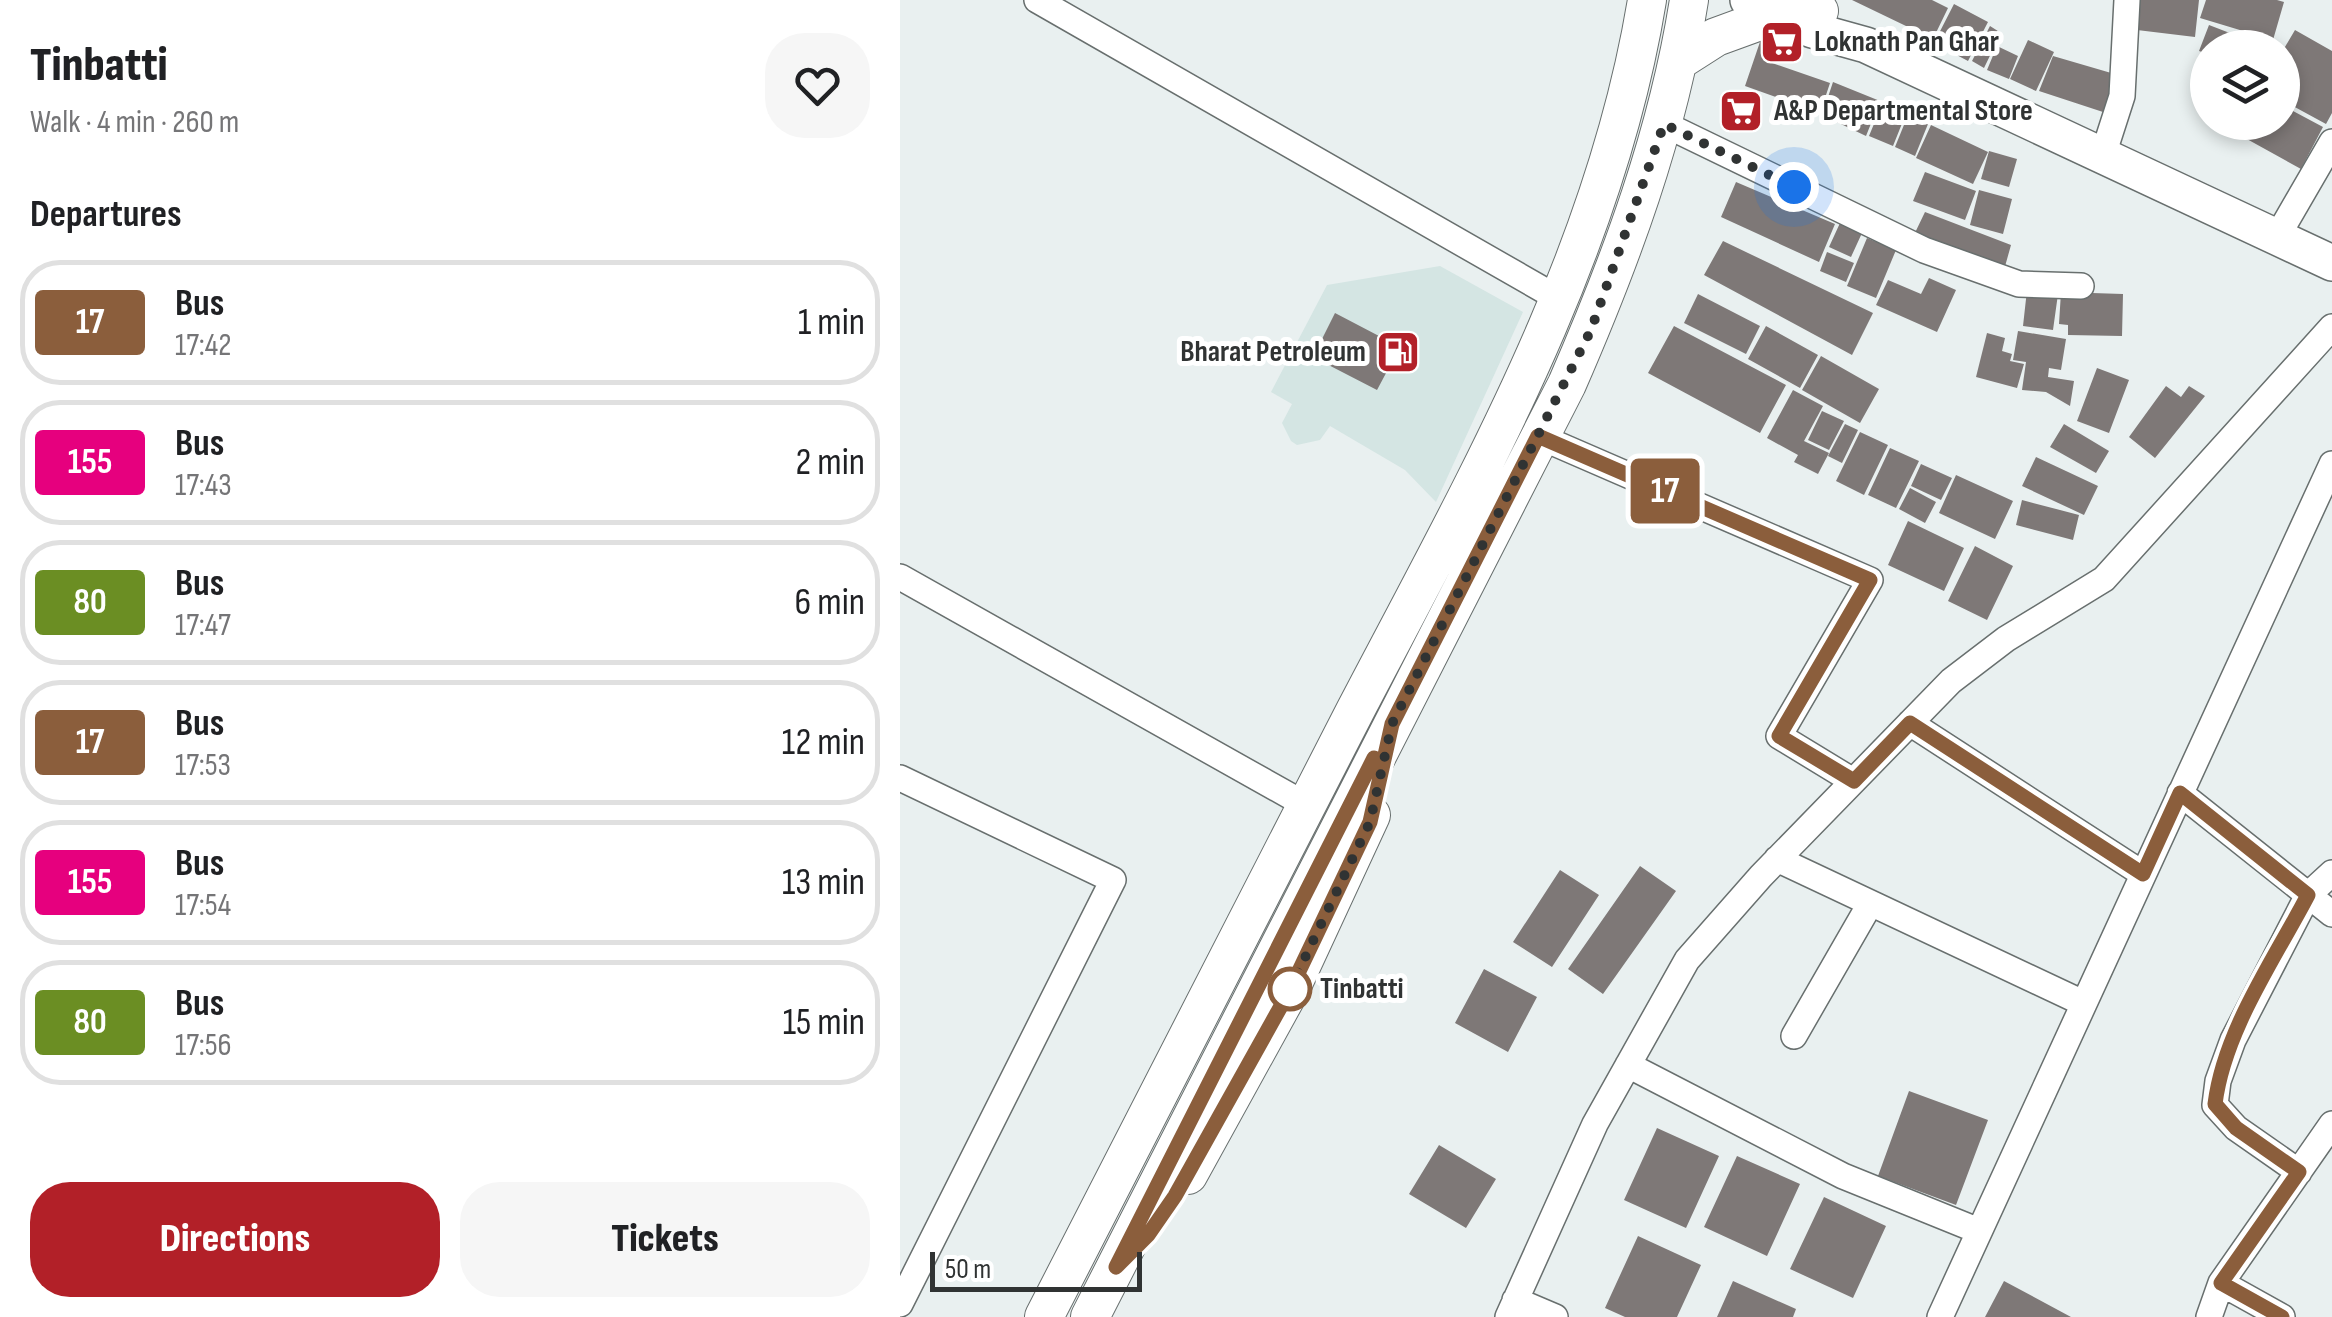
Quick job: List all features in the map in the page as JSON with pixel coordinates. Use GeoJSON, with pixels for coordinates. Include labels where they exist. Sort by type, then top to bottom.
{"type":"FeatureCollection","features":[{"type":"Feature","properties":{"kind":"main road"},"geometry":{"type":"LineString","coordinates":[[1044,1317],[1561,300],[1608,171],[1647,0]]}},
{"type":"Feature","properties":{"kind":"main road"},"geometry":{"type":"LineString","coordinates":[[1090,1317],[1116,1267],[1148,1235],[1175,1196],[1290,990],[1370,822],[1392,724],[1566,384],[1605,294],[1664,124],[1690,0]]}},
{"type":"Feature","properties":{"kind":"main road"},"geometry":{"type":"LineString","coordinates":[[1680,60],[1716,37],[1789,5],[1812,30],[1866,44],[2332,263]]}},
{"type":"Feature","properties":{"kind":"street"},"geometry":{"type":"LineString","coordinates":[[1037,0],[1561,300]]}},
{"type":"Feature","properties":{"kind":"street"},"geometry":{"type":"LineString","coordinates":[[2102,155],[2122,96],[2128,0]]}},
{"type":"Feature","properties":{"kind":"street"},"geometry":{"type":"LineString","coordinates":[[1664,124],[1924,250],[2019,284],[2081,286]]}},
{"type":"Feature","properties":{"kind":"street"},"geometry":{"type":"LineString","coordinates":[[2277,237],[2332,142]]}},
{"type":"Feature","properties":{"kind":"street"},"geometry":{"type":"LineString","coordinates":[[1555,1317],[1512,1308],[1595,1124],[1687,960],[1777,860],[1952,682],[2006,639],[2104,580],[2332,328]]}},
{"type":"Feature","properties":{"kind":"street"},"geometry":{"type":"LineString","coordinates":[[1538,436],[1870,580],[1779,736],[1854,781]]}},
{"type":"Feature","properties":{"kind":"street"},"geometry":{"type":"LineString","coordinates":[[1940,1317],[2332,464]]}},
{"type":"Feature","properties":{"kind":"street"},"geometry":{"type":"LineString","coordinates":[[900,577],[1306,805]]}},
{"type":"Feature","properties":{"kind":"street"},"geometry":{"type":"LineString","coordinates":[[1910,723],[2143,874]]}},
{"type":"Feature","properties":{"kind":"street"},"geometry":{"type":"LineString","coordinates":[[900,778],[1113,880],[900,1304]]}},
{"type":"Feature","properties":{"kind":"street"},"geometry":{"type":"LineString","coordinates":[[2180,793],[2332,914]]}},
{"type":"Feature","properties":{"kind":"street"},"geometry":{"type":"LineString","coordinates":[[1777,860],[2083,1003]]}},
{"type":"Feature","properties":{"kind":"street"},"geometry":{"type":"LineString","coordinates":[[2299,1172],[2236,1128],[2215,1104],[2218,1081],[2233,1040],[2308,895],[2332,873]]}},
{"type":"Feature","properties":{"kind":"street"},"geometry":{"type":"LineString","coordinates":[[1794,1036],[1870,904]]}},
{"type":"Feature","properties":{"kind":"street"},"geometry":{"type":"LineString","coordinates":[[1628,1065],[1843,1176],[1979,1231]]}},
{"type":"Feature","properties":{"kind":"street"},"geometry":{"type":"LineString","coordinates":[[2209,1317],[2221,1283],[2332,1124]]}},
{"type":"Feature","properties":{"kind":"street"},"geometry":{"type":"LineString","coordinates":[[2221,1283],[2282,1317]]}},
{"type":"Feature","properties":{"kind":"shaded area","name":"Bharat Petroleum"},"geometry":{"type":"Polygon","coordinates":[[[1440,266],[1523,312],[1436,502],[1405,470],[1330,426],[1320,440],[1297,445],[1291,441],[1282,423],[1292,404],[1271,392],[1327,285],[1440,266]]]}},
{"type":"Feature","properties":{"kind":"building"},"geometry":{"type":"Polygon","coordinates":[[[1852,0],[1932,0],[1948,8],[1933,39],[1852,0]]]}},
{"type":"Feature","properties":{"kind":"building"},"geometry":{"type":"Polygon","coordinates":[[[2140,0],[2199,0],[2196,30],[2190,30],[2190,36],[2137,30],[2140,0]]]}},
{"type":"Feature","properties":{"kind":"building"},"geometry":{"type":"Polygon","coordinates":[[[2206,0],[2284,2],[2276,30],[2240,30],[2200,18],[2206,0]]]}},
{"type":"Feature","properties":{"kind":"building"},"geometry":{"type":"Polygon","coordinates":[[[1954,4],[1988,22],[1968,61],[1934,43],[1954,4]]]}},
{"type":"Feature","properties":{"kind":"building"},"geometry":{"type":"Polygon","coordinates":[[[1990,26],[2001,33],[1984,68],[1972,61],[1990,26]]]}},
{"type":"Feature","properties":{"kind":"building"},"geometry":{"type":"Polygon","coordinates":[[[2300,33],[2332,51],[2332,113],[2326,124],[2300,110],[2300,33]]]}},
{"type":"Feature","properties":{"kind":"building"},"geometry":{"type":"Polygon","coordinates":[[[1762,36],[1780,42],[1772,63],[1830,83],[1820,113],[1745,86],[1762,36]]]}},
{"type":"Feature","properties":{"kind":"building"},"geometry":{"type":"Polygon","coordinates":[[[2028,40],[2054,52],[2036,91],[2010,79],[2028,40]]]}},
{"type":"Feature","properties":{"kind":"building"},"geometry":{"type":"Polygon","coordinates":[[[1997,46],[2018,56],[2009,79],[1987,70],[1997,46]]]}},
{"type":"Feature","properties":{"kind":"building"},"geometry":{"type":"Polygon","coordinates":[[[2053,56],[2118,75],[2103,112],[2039,91],[2053,56]]]}},
{"type":"Feature","properties":{"kind":"building"},"geometry":{"type":"Polygon","coordinates":[[[1833,82],[1880,101],[1866,136],[1822,115],[1833,82]]]}},
{"type":"Feature","properties":{"kind":"building"},"geometry":{"type":"Polygon","coordinates":[[[1881,107],[1905,116],[1893,146],[1869,136],[1881,107]]]}},
{"type":"Feature","properties":{"kind":"building"},"geometry":{"type":"Polygon","coordinates":[[[1908,115],[1928,124],[1915,156],[1895,147],[1908,115]]]}},
{"type":"Feature","properties":{"kind":"building"},"geometry":{"type":"Polygon","coordinates":[[[2300,115],[2323,127],[2301,169],[2249,140],[2300,140],[2300,115]]]}},
{"type":"Feature","properties":{"kind":"building"},"geometry":{"type":"Polygon","coordinates":[[[1931,125],[1988,152],[1973,184],[1916,158],[1931,125]]]}},
{"type":"Feature","properties":{"kind":"building"},"geometry":{"type":"Polygon","coordinates":[[[1989,151],[2017,159],[2009,187],[1981,179],[1989,151]]]}},
{"type":"Feature","properties":{"kind":"building"},"geometry":{"type":"Polygon","coordinates":[[[1925,172],[1976,191],[1965,220],[1913,201],[1925,172]]]}},
{"type":"Feature","properties":{"kind":"building"},"geometry":{"type":"Polygon","coordinates":[[[1736,182],[1835,224],[1819,262],[1721,217],[1736,182]]]}},
{"type":"Feature","properties":{"kind":"building"},"geometry":{"type":"Polygon","coordinates":[[[1979,190],[2012,199],[2003,234],[1970,225],[1979,190]]]}},
{"type":"Feature","properties":{"kind":"building"},"geometry":{"type":"Polygon","coordinates":[[[1925,212],[2011,245],[2004,270],[1912,239],[1925,212]]]}},
{"type":"Feature","properties":{"kind":"building"},"geometry":{"type":"Polygon","coordinates":[[[1840,223],[1862,233],[1851,257],[1829,247],[1840,223]]]}},
{"type":"Feature","properties":{"kind":"building"},"geometry":{"type":"Polygon","coordinates":[[[1867,238],[1896,250],[1876,298],[1847,286],[1867,238]]]}},
{"type":"Feature","properties":{"kind":"building"},"geometry":{"type":"Polygon","coordinates":[[[1723,241],[1873,313],[1852,355],[1704,275],[1723,241]]]}},
{"type":"Feature","properties":{"kind":"building"},"geometry":{"type":"Polygon","coordinates":[[[1827,252],[1854,263],[1846,282],[1820,271],[1827,252]]]}},
{"type":"Feature","properties":{"kind":"building"},"geometry":{"type":"Polygon","coordinates":[[[1929,278],[1956,290],[1937,332],[1876,305],[1888,280],[1921,294],[1929,278]]]}},
{"type":"Feature","properties":{"kind":"building"},"geometry":{"type":"Polygon","coordinates":[[[2027,290],[2058,294],[2053,330],[2023,326],[2027,290]]]}},
{"type":"Feature","properties":{"kind":"building"},"geometry":{"type":"Polygon","coordinates":[[[2061,292],[2123,294],[2122,336],[2068,335],[2068,325],[2059,324],[2061,292]]]}},
{"type":"Feature","properties":{"kind":"building"},"geometry":{"type":"Polygon","coordinates":[[[1698,294],[1760,326],[1746,354],[1684,323],[1698,294]]]}},
{"type":"Feature","properties":{"kind":"building"},"geometry":{"type":"Polygon","coordinates":[[[1335,313],[1400,347],[1377,390],[1313,357],[1335,313]]]}},
{"type":"Feature","properties":{"kind":"building"},"geometry":{"type":"Polygon","coordinates":[[[1674,326],[1786,385],[1760,433],[1648,373],[1674,326]]]}},
{"type":"Feature","properties":{"kind":"building"},"geometry":{"type":"Polygon","coordinates":[[[1766,326],[1818,355],[1800,388],[1748,359],[1766,326]]]}},
{"type":"Feature","properties":{"kind":"building"},"geometry":{"type":"Polygon","coordinates":[[[2018,331],[2066,339],[2061,370],[2049,368],[2048,377],[2074,381],[2070,406],[2046,392],[2022,390],[2026,362],[2013,360],[2018,331]]]}},
{"type":"Feature","properties":{"kind":"building"},"geometry":{"type":"Polygon","coordinates":[[[1987,333],[2005,338],[2002,351],[2012,354],[2010,361],[2024,364],[2017,388],[1976,377],[1987,333]]]}},
{"type":"Feature","properties":{"kind":"building"},"geometry":{"type":"Polygon","coordinates":[[[1821,356],[1879,389],[1860,423],[1802,390],[1821,356]]]}},
{"type":"Feature","properties":{"kind":"building"},"geometry":{"type":"Polygon","coordinates":[[[2097,368],[2129,380],[2109,433],[2077,421],[2097,368]]]}},
{"type":"Feature","properties":{"kind":"building"},"geometry":{"type":"Polygon","coordinates":[[[2166,386],[2181,397],[2189,386],[2205,396],[2155,458],[2129,437],[2166,386]]]}},
{"type":"Feature","properties":{"kind":"building"},"geometry":{"type":"Polygon","coordinates":[[[1793,390],[1823,406],[1804,441],[1829,453],[1818,474],[1794,462],[1798,455],[1767,438],[1793,390]]]}},
{"type":"Feature","properties":{"kind":"building"},"geometry":{"type":"Polygon","coordinates":[[[1822,411],[1844,421],[1829,450],[1808,440],[1822,411]]]}},
{"type":"Feature","properties":{"kind":"building"},"geometry":{"type":"Polygon","coordinates":[[[1845,424],[1858,430],[1842,463],[1828,456],[1845,424]]]}},
{"type":"Feature","properties":{"kind":"building"},"geometry":{"type":"Polygon","coordinates":[[[2064,424],[2109,451],[2096,473],[2050,447],[2064,424]]]}},
{"type":"Feature","properties":{"kind":"building"},"geometry":{"type":"Polygon","coordinates":[[[1860,432],[1888,445],[1864,495],[1836,481],[1860,432]]]}},
{"type":"Feature","properties":{"kind":"building"},"geometry":{"type":"Polygon","coordinates":[[[1890,448],[1919,461],[1896,508],[1868,495],[1890,448]]]}},
{"type":"Feature","properties":{"kind":"building"},"geometry":{"type":"Polygon","coordinates":[[[2036,457],[2098,486],[2084,515],[2022,486],[2036,457]]]}},
{"type":"Feature","properties":{"kind":"building"},"geometry":{"type":"Polygon","coordinates":[[[1921,464],[1952,478],[1941,500],[1911,486],[1921,464]]]}},
{"type":"Feature","properties":{"kind":"building"},"geometry":{"type":"Polygon","coordinates":[[[1956,475],[2013,501],[1995,539],[1939,513],[1956,475]]]}},
{"type":"Feature","properties":{"kind":"building"},"geometry":{"type":"Polygon","coordinates":[[[1910,488],[1936,502],[1925,523],[1899,509],[1910,488]]]}},
{"type":"Feature","properties":{"kind":"building"},"geometry":{"type":"Polygon","coordinates":[[[2022,500],[2079,515],[2073,540],[2016,525],[2022,500]]]}},
{"type":"Feature","properties":{"kind":"building"},"geometry":{"type":"Polygon","coordinates":[[[1908,521],[1964,548],[1944,591],[1888,565],[1908,521]]]}},
{"type":"Feature","properties":{"kind":"building"},"geometry":{"type":"Polygon","coordinates":[[[1975,546],[2013,566],[1987,620],[1948,601],[1975,546]]]}},
{"type":"Feature","properties":{"kind":"building"},"geometry":{"type":"Polygon","coordinates":[[[1640,866],[1676,891],[1603,994],[1568,969],[1640,866]]]}},
{"type":"Feature","properties":{"kind":"building"},"geometry":{"type":"Polygon","coordinates":[[[1560,870],[1599,895],[1552,967],[1513,942],[1560,870]]]}},
{"type":"Feature","properties":{"kind":"building"},"geometry":{"type":"Polygon","coordinates":[[[1484,969],[1537,997],[1508,1052],[1455,1023],[1484,969]]]}},
{"type":"Feature","properties":{"kind":"building"},"geometry":{"type":"Polygon","coordinates":[[[1909,1091],[1988,1120],[1956,1205],[1878,1176],[1909,1091]]]}},
{"type":"Feature","properties":{"kind":"building"},"geometry":{"type":"Polygon","coordinates":[[[1657,1128],[1719,1156],[1686,1228],[1624,1200],[1657,1128]]]}},
{"type":"Feature","properties":{"kind":"building"},"geometry":{"type":"Polygon","coordinates":[[[1439,1145],[1496,1179],[1466,1228],[1409,1194],[1439,1145]]]}},
{"type":"Feature","properties":{"kind":"building"},"geometry":{"type":"Polygon","coordinates":[[[1737,1156],[1800,1184],[1767,1256],[1704,1227],[1737,1156]]]}},
{"type":"Feature","properties":{"kind":"building"},"geometry":{"type":"Polygon","coordinates":[[[1824,1197],[1886,1226],[1853,1298],[1790,1269],[1824,1197]]]}},
{"type":"Feature","properties":{"kind":"building"},"geometry":{"type":"Polygon","coordinates":[[[1638,1236],[1701,1265],[1677,1317],[1625,1317],[1605,1308],[1638,1236]]]}},
{"type":"Feature","properties":{"kind":"building"},"geometry":{"type":"Polygon","coordinates":[[[1733,1281],[1796,1309],[1793,1317],[1717,1317],[1733,1281]]]}},
{"type":"Feature","properties":{"kind":"building"},"geometry":{"type":"Polygon","coordinates":[[[2004,1281],[2071,1317],[1985,1317],[2004,1281]]]}},
{"type":"Feature","properties":{"kind":"bus line","name":"17"},"geometry":{"type":"LineString","coordinates":[[1374,758],[1116,1267],[1148,1235],[1175,1196],[1222,1118],[1290,990],[1370,822],[1392,724],[1538,436],[1870,580],[1779,736],[1854,781],[1910,723],[2143,874],[2180,793],[2308,895],[2233,1040],[2218,1081],[2215,1104],[2220,1115],[2236,1128],[2299,1172],[2221,1283],[2282,1317]]}},
{"type":"Feature","properties":{"kind":"place","name":"Loknath Pan Ghar"},"geometry":{"type":"Point","coordinates":[1782,42]}},
{"type":"Feature","properties":{"kind":"place","name":"A&P Departmental Store"},"geometry":{"type":"Point","coordinates":[1741,111]}},
{"type":"Feature","properties":{"kind":"place","name":"Bharat Petroleum"},"geometry":{"type":"Point","coordinates":[1398,352]}},
{"type":"Feature","properties":{"kind":"place","name":"Tinbatti"},"geometry":{"type":"Point","coordinates":[1290,989]}},
{"type":"Feature","properties":{"kind":"route"},"geometry":{"type":"LineString","coordinates":[[1290,989],[1370,822],[1392,724],[1591,330],[1620,259],[1664,124],[1794,187]]}}]}
